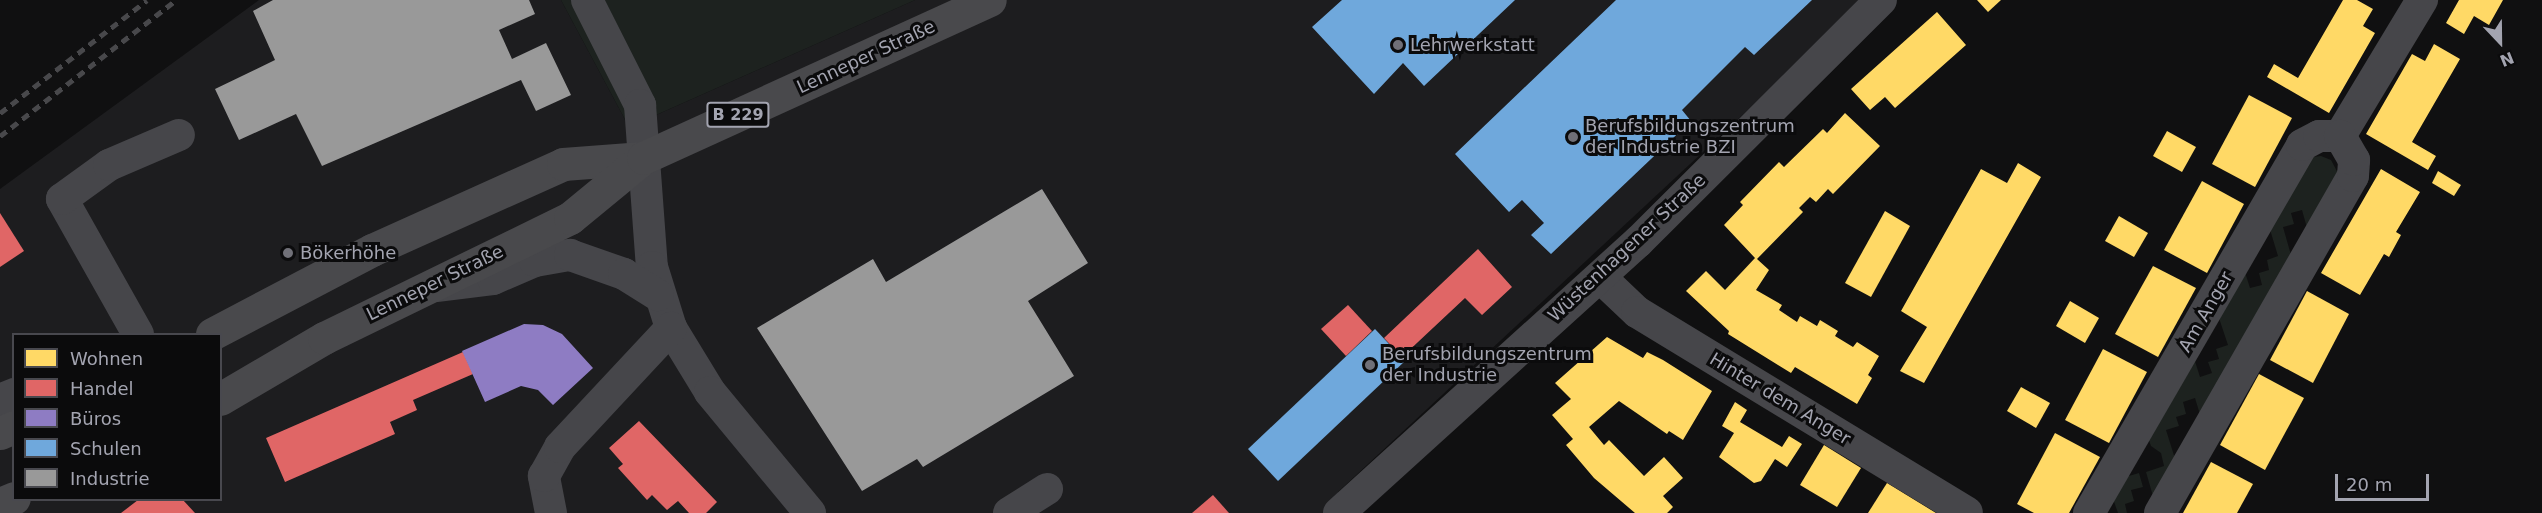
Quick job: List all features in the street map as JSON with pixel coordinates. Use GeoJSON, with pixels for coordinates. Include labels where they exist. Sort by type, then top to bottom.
{"type":"FeatureCollection","features":[{"type":"Feature","properties":{"kind":"main road","name":"Lenneper Straße"},"geometry":{"type":"LineString","coordinates":[[222,398],[324,338],[423,287],[570,218],[643,158],[990,0]]}},
{"type":"Feature","properties":{"kind":"main road","name":"Lenneper Straße"},"geometry":{"type":"LineString","coordinates":[[214,333],[372,250],[563,164],[643,158]]}},
{"type":"Feature","properties":{"kind":"street"},"geometry":{"type":"LineString","coordinates":[[586,0],[640,105],[647,225],[658,295],[671,328],[710,392],[810,513]]}},
{"type":"Feature","properties":{"kind":"street","name":"Wüstenhagener Straße"},"geometry":{"type":"LineString","coordinates":[[1340,513],[1600,277],[1881,0]]}},
{"type":"Feature","properties":{"kind":"street"},"geometry":{"type":"LineString","coordinates":[[2160,513],[2353,176],[2354,160],[2340,136],[2422,0]]}},
{"type":"Feature","properties":{"kind":"street"},"geometry":{"type":"LineString","coordinates":[[137,333],[63,199],[109,165],[179,135]]}},
{"type":"Feature","properties":{"kind":"street","name":"Am Anger"},"geometry":{"type":"LineString","coordinates":[[2089,513],[2302,145],[2319,136],[2340,136]]}},
{"type":"Feature","properties":{"kind":"street"},"geometry":{"type":"LineString","coordinates":[[423,287],[493,279],[535,261],[570,255],[624,274],[658,295]]}},
{"type":"Feature","properties":{"kind":"street","name":"Hinter dem Anger"},"geometry":{"type":"LineString","coordinates":[[1600,277],[1637,312],[1967,513]]}},
{"type":"Feature","properties":{"kind":"street"},"geometry":{"type":"LineString","coordinates":[[550,513],[544,476],[560,447],[612,395],[671,328]]}},
{"type":"Feature","properties":{"kind":"street"},"geometry":{"type":"LineString","coordinates":[[1009,513],[1047,489]]}},
{"type":"Feature","properties":{"kind":"shaded area"},"geometry":{"type":"Polygon","coordinates":[[[259,0],[561,0],[629,127],[915,0],[1866,0],[1338,492],[1357,513],[0,513],[0,189],[259,0]]]}},
{"type":"Feature","properties":{"kind":"shaded area"},"geometry":{"type":"Polygon","coordinates":[[[561,0],[915,0],[629,127],[561,0]]]}},
{"type":"Feature","properties":{"kind":"shaded area"},"geometry":{"type":"Polygon","coordinates":[[[2321,156],[2331,160],[2339,175],[2309,235],[2302,210],[2291,213],[2294,224],[2283,227],[2293,262],[2202,421],[2195,398],[2183,402],[2186,414],[2176,417],[2179,426],[2166,430],[2177,465],[2155,503],[2146,472],[2164,466],[2161,453],[2151,446],[2147,435],[2193,355],[2200,377],[2212,373],[2208,362],[2219,359],[2216,349],[2228,345],[2217,312],[2243,266],[2250,288],[2262,285],[2259,273],[2269,270],[2267,260],[2278,256],[2268,223],[2313,157],[2321,156]]]}},
{"type":"Feature","properties":{"kind":"shaded area"},"geometry":{"type":"Polygon","coordinates":[[[2139,473],[2143,487],[2131,490],[2134,501],[2125,504],[2127,513],[2118,513],[2112,496],[2122,478],[2139,473]]]}},
{"type":"Feature","properties":{"kind":"building: Wohnen"},"geometry":{"type":"Polygon","coordinates":[[[1977,0],[2001,0],[1988,12],[1977,0]]]}},
{"type":"Feature","properties":{"kind":"building: Wohnen"},"geometry":{"type":"Polygon","coordinates":[[[2343,0],[2357,0],[2373,9],[2363,26],[2375,33],[2329,113],[2267,77],[2274,64],[2298,78],[2343,0]]]}},
{"type":"Feature","properties":{"kind":"building: Wohnen"},"geometry":{"type":"Polygon","coordinates":[[[2459,0],[2503,0],[2489,25],[2474,16],[2464,34],[2446,23],[2459,0]]]}},
{"type":"Feature","properties":{"kind":"building: Wohnen"},"geometry":{"type":"Polygon","coordinates":[[[1937,12],[1966,45],[1895,108],[1885,97],[1870,110],[1851,89],[1937,12]]]}},
{"type":"Feature","properties":{"kind":"building: Wohnen"},"geometry":{"type":"Polygon","coordinates":[[[2434,44],[2460,59],[2412,142],[2436,156],[2428,170],[2366,134],[2412,54],[2425,61],[2434,44]]]}},
{"type":"Feature","properties":{"kind":"building: Wohnen"},"geometry":{"type":"Polygon","coordinates":[[[2249,95],[2292,118],[2255,187],[2212,164],[2249,95]]]}},
{"type":"Feature","properties":{"kind":"building: Wohnen"},"geometry":{"type":"Polygon","coordinates":[[[1845,113],[1880,146],[1833,194],[1828,189],[1816,202],[1810,197],[1799,208],[1803,212],[1757,259],[1769,270],[1756,290],[1782,305],[1779,310],[1797,322],[1800,316],[1817,326],[1820,320],[1838,331],[1835,336],[1853,347],[1857,342],[1879,356],[1868,375],[1872,378],[1857,404],[1795,367],[1791,373],[1728,334],[1729,331],[1686,291],[1706,271],[1725,290],[1755,258],[1724,225],[1743,205],[1740,202],[1779,162],[1784,167],[1823,129],[1827,133],[1845,113]]]}},
{"type":"Feature","properties":{"kind":"building: Wohnen"},"geometry":{"type":"Polygon","coordinates":[[[2167,131],[2196,147],[2182,172],[2153,156],[2167,131]]]}},
{"type":"Feature","properties":{"kind":"building: Wohnen"},"geometry":{"type":"Polygon","coordinates":[[[2018,163],[2041,177],[1924,383],[1900,371],[1927,327],[1901,311],[1981,169],[2007,183],[2018,163]]]}},
{"type":"Feature","properties":{"kind":"building: Wohnen"},"geometry":{"type":"Polygon","coordinates":[[[2381,169],[2420,192],[2396,232],[2401,235],[2389,257],[2384,254],[2360,295],[2321,273],[2381,169]]]}},
{"type":"Feature","properties":{"kind":"building: Wohnen"},"geometry":{"type":"Polygon","coordinates":[[[2438,171],[2461,185],[2454,196],[2432,183],[2438,171]]]}},
{"type":"Feature","properties":{"kind":"building: Wohnen"},"geometry":{"type":"Polygon","coordinates":[[[2202,181],[2244,204],[2207,273],[2164,250],[2202,181]]]}},
{"type":"Feature","properties":{"kind":"building: Wohnen"},"geometry":{"type":"Polygon","coordinates":[[[1885,211],[1910,226],[1871,297],[1845,283],[1885,211]]]}},
{"type":"Feature","properties":{"kind":"building: Wohnen"},"geometry":{"type":"Polygon","coordinates":[[[2119,216],[2148,233],[2134,257],[2105,241],[2119,216]]]}},
{"type":"Feature","properties":{"kind":"building: Wohnen"},"geometry":{"type":"Polygon","coordinates":[[[2153,266],[2196,288],[2158,357],[2115,334],[2153,266]]]}},
{"type":"Feature","properties":{"kind":"building: Wohnen"},"geometry":{"type":"Polygon","coordinates":[[[2307,291],[2349,314],[2313,383],[2270,360],[2307,291]]]}},
{"type":"Feature","properties":{"kind":"building: Wohnen"},"geometry":{"type":"Polygon","coordinates":[[[2070,301],[2099,318],[2085,343],[2056,326],[2070,301]]]}},
{"type":"Feature","properties":{"kind":"building: Wohnen"},"geometry":{"type":"Polygon","coordinates":[[[1607,337],[1643,358],[1647,352],[1663,360],[1712,391],[1683,440],[1669,431],[1667,434],[1619,401],[1589,427],[1604,445],[1609,440],[1644,476],[1664,457],[1683,478],[1663,496],[1673,507],[1667,513],[1635,513],[1594,478],[1566,445],[1573,439],[1552,415],[1571,399],[1555,383],[1607,337]]]}},
{"type":"Feature","properties":{"kind":"building: Wohnen"},"geometry":{"type":"Polygon","coordinates":[[[2103,349],[2147,372],[2109,443],[2065,420],[2103,349]]]}},
{"type":"Feature","properties":{"kind":"building: Wohnen"},"geometry":{"type":"Polygon","coordinates":[[[2259,374],[2304,398],[2265,470],[2220,445],[2259,374]]]}},
{"type":"Feature","properties":{"kind":"building: Wohnen"},"geometry":{"type":"Polygon","coordinates":[[[2021,387],[2050,403],[2036,428],[2007,411],[2021,387]]]}},
{"type":"Feature","properties":{"kind":"building: Wohnen"},"geometry":{"type":"Polygon","coordinates":[[[1735,402],[1747,410],[1740,422],[1782,447],[1789,436],[1802,444],[1787,467],[1775,459],[1761,481],[1754,483],[1719,457],[1734,433],[1722,426],[1735,402]]]}},
{"type":"Feature","properties":{"kind":"building: Wohnen"},"geometry":{"type":"Polygon","coordinates":[[[2055,433],[2100,457],[2069,513],[2034,513],[2017,504],[2055,433]]]}},
{"type":"Feature","properties":{"kind":"building: Wohnen"},"geometry":{"type":"Polygon","coordinates":[[[1824,445],[1861,468],[1837,507],[1800,485],[1824,445]]]}},
{"type":"Feature","properties":{"kind":"building: Wohnen"},"geometry":{"type":"Polygon","coordinates":[[[2211,462],[2253,484],[2237,513],[2183,513],[2211,462]]]}},
{"type":"Feature","properties":{"kind":"building: Wohnen"},"geometry":{"type":"Polygon","coordinates":[[[1887,483],[1936,513],[1868,513],[1887,483]]]}},
{"type":"Feature","properties":{"kind":"building: Handel"},"geometry":{"type":"Polygon","coordinates":[[[0,213],[24,251],[0,267],[0,213]]]}},
{"type":"Feature","properties":{"kind":"building: Handel"},"geometry":{"type":"Polygon","coordinates":[[[1478,249],[1512,287],[1482,315],[1465,298],[1402,357],[1384,338],[1478,249]]]}},
{"type":"Feature","properties":{"kind":"building: Handel"},"geometry":{"type":"Polygon","coordinates":[[[1348,305],[1372,331],[1346,356],[1321,329],[1348,305]]]}},
{"type":"Feature","properties":{"kind":"building: Handel"},"geometry":{"type":"Polygon","coordinates":[[[463,352],[473,374],[413,400],[417,410],[390,422],[395,434],[285,482],[266,438],[463,352]]]}},
{"type":"Feature","properties":{"kind":"building: Handel"},"geometry":{"type":"Polygon","coordinates":[[[639,421],[717,502],[706,513],[689,513],[678,501],[667,510],[652,495],[647,500],[618,468],[623,464],[609,448],[639,421]]]}},
{"type":"Feature","properties":{"kind":"building: Handel"},"geometry":{"type":"Polygon","coordinates":[[[1213,495],[1229,513],[1192,513],[1213,495]]]}},
{"type":"Feature","properties":{"kind":"building: Handel"},"geometry":{"type":"Polygon","coordinates":[[[137,501],[184,501],[195,513],[121,513],[137,501]]]}},
{"type":"Feature","properties":{"kind":"building: Büros"},"geometry":{"type":"Polygon","coordinates":[[[524,324],[543,325],[562,334],[593,368],[553,405],[538,390],[521,386],[485,402],[462,351],[524,324]]]}},
{"type":"Feature","properties":{"kind":"building: Schulen","name":"Lehrwerkstatt"},"geometry":{"type":"Polygon","coordinates":[[[1342,0],[1515,0],[1424,86],[1403,63],[1374,94],[1312,27],[1342,0]]]}},
{"type":"Feature","properties":{"kind":"building: Schulen","name":"Berufsbildungszentrum der Industrie BZI"},"geometry":{"type":"Polygon","coordinates":[[[1616,0],[1812,0],[1754,55],[1745,47],[1682,110],[1691,121],[1551,254],[1531,235],[1544,223],[1522,200],[1509,212],[1455,154],[1616,0]]]}},
{"type":"Feature","properties":{"kind":"building: Schulen"},"geometry":{"type":"Polygon","coordinates":[[[1375,329],[1405,361],[1278,481],[1248,449],[1375,329]]]}},
{"type":"Feature","properties":{"kind":"building: Industrie"},"geometry":{"type":"Polygon","coordinates":[[[273,0],[529,0],[535,14],[499,30],[512,59],[546,43],[571,95],[536,111],[521,80],[322,166],[296,114],[239,140],[215,89],[275,60],[253,11],[273,0]]]}},
{"type":"Feature","properties":{"kind":"building: Industrie"},"geometry":{"type":"Polygon","coordinates":[[[1042,189],[1088,263],[1028,301],[1074,376],[923,467],[917,459],[862,491],[757,328],[873,259],[886,282],[1042,189]]]}},
{"type":"Feature","properties":{"kind":"railway"},"geometry":{"type":"LineString","coordinates":[[0,113],[147,0]]}},
{"type":"Feature","properties":{"kind":"railway"},"geometry":{"type":"LineString","coordinates":[[0,136],[176,0]]}},
{"type":"Feature","properties":{"kind":"place","name":"Lehrwerkstatt"},"geometry":{"type":"Point","coordinates":[1398,45]}},
{"type":"Feature","properties":{"kind":"place","name":"Berufsbildungszentrum der Industrie BZI"},"geometry":{"type":"Point","coordinates":[1573,137]}},
{"type":"Feature","properties":{"kind":"place","name":"Bökerhöhe"},"geometry":{"type":"Point","coordinates":[288,253]}},
{"type":"Feature","properties":{"kind":"place","name":"Berufsbildungszentrum der Industrie"},"geometry":{"type":"Point","coordinates":[1370,365]}}]}
